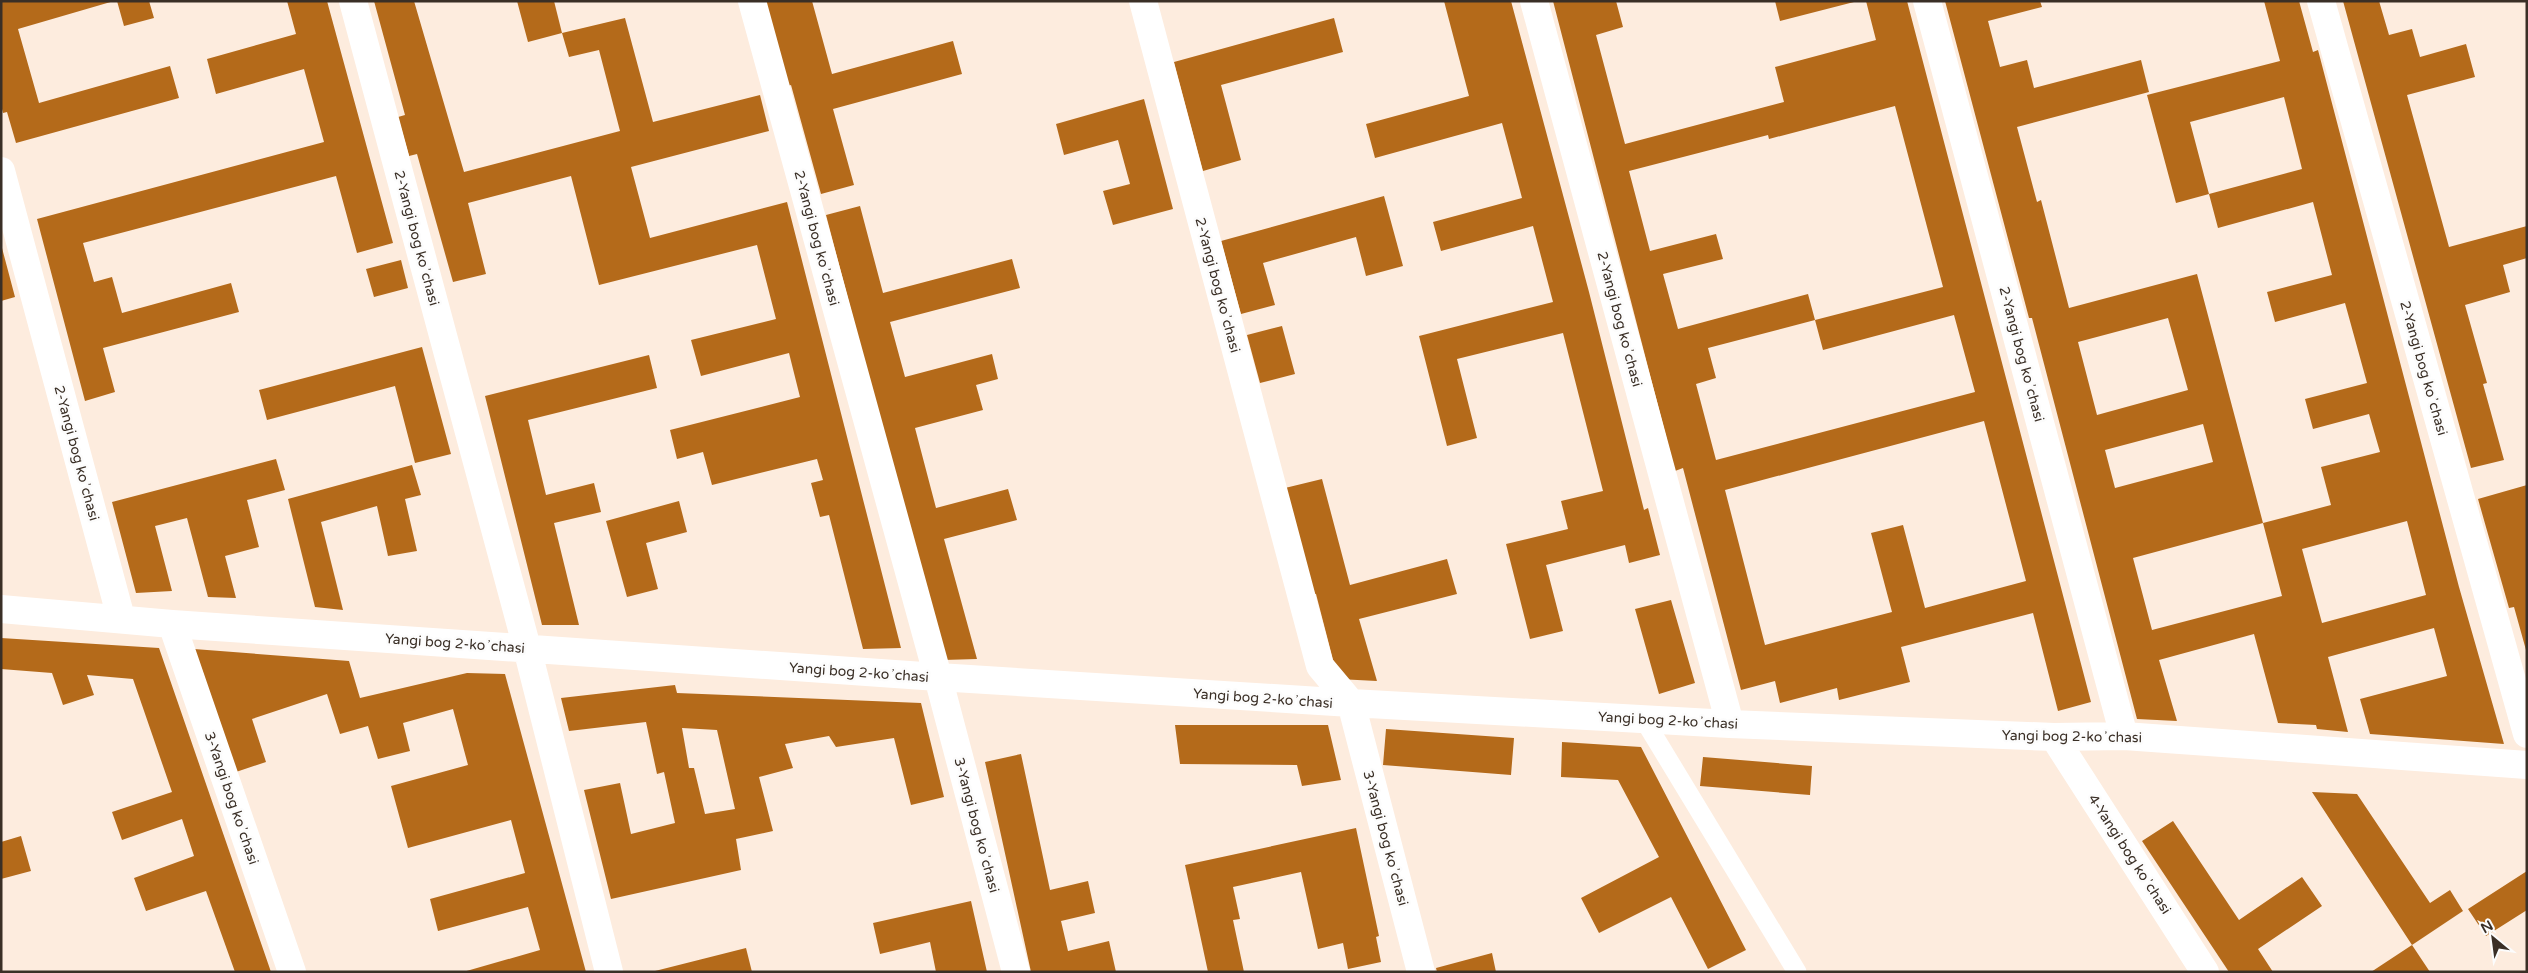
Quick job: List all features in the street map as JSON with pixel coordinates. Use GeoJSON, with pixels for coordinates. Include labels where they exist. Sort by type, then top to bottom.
{"type":"FeatureCollection","features":[{"type":"Feature","properties":{"kind":"street","name":"2-Yangi bog koʼchasi"},"geometry":{"type":"LineString","coordinates":[[354,1],[527,648]]}},
{"type":"Feature","properties":{"kind":"street","name":"2-Yangi bog koʼchasi"},"geometry":{"type":"LineString","coordinates":[[752,1],[938,677]]}},
{"type":"Feature","properties":{"kind":"street","name":"2-Yangi bog koʼchasi"},"geometry":{"type":"LineString","coordinates":[[1143,1],[1320,666],[1351,703]]}},
{"type":"Feature","properties":{"kind":"street","name":"2-Yangi bog koʼchasi"},"geometry":{"type":"LineString","coordinates":[[1534,1],[1730,724]]}},
{"type":"Feature","properties":{"kind":"street","name":"2-Yangi bog koʼchasi"},"geometry":{"type":"LineString","coordinates":[[1927,1],[2124,736]]}},
{"type":"Feature","properties":{"kind":"street","name":"2-Yangi bog koʼchasi"},"geometry":{"type":"LineString","coordinates":[[2321,1],[2527,734]]}},
{"type":"Feature","properties":{"kind":"street","name":"2-Yangi bog koʼchasi"},"geometry":{"type":"LineString","coordinates":[[1,172],[121,618]]}},
{"type":"Feature","properties":{"kind":"street","name":"Yangi bog 2-koʼchasi"},"geometry":{"type":"LineString","coordinates":[[1,608],[172,624],[938,677],[1351,703],[1730,724],[2054,737],[2124,736],[2527,765]]}},
{"type":"Feature","properties":{"kind":"street","name":"3-Yangi bog koʼchasi"},"geometry":{"type":"LineString","coordinates":[[172,624],[292,972]]}},
{"type":"Feature","properties":{"kind":"street"},"geometry":{"type":"LineString","coordinates":[[527,648],[609,972]]}},
{"type":"Feature","properties":{"kind":"street","name":"3-Yangi bog koʼchasi"},"geometry":{"type":"LineString","coordinates":[[938,677],[1016,972]]}},
{"type":"Feature","properties":{"kind":"street","name":"3-Yangi bog koʼchasi"},"geometry":{"type":"LineString","coordinates":[[1351,703],[1421,972]]}},
{"type":"Feature","properties":{"kind":"street","name":"4-Yangi bog koʼchasi"},"geometry":{"type":"LineString","coordinates":[[2054,737],[2205,972]]}},
{"type":"Feature","properties":{"kind":"lane"},"geometry":{"type":"LineString","coordinates":[[1643,718],[1797,972]]}},
{"type":"Feature","properties":{"kind":"building"},"geometry":{"type":"Polygon","coordinates":[[[1,1],[114,1],[18,29],[39,103],[170,66],[179,98],[16,143],[7,112],[3,113],[1,105],[1,1]]]}},
{"type":"Feature","properties":{"kind":"building"},"geometry":{"type":"Polygon","coordinates":[[[117,1],[149,1],[154,18],[124,26],[117,1]]]}},
{"type":"Feature","properties":{"kind":"building"},"geometry":{"type":"Polygon","coordinates":[[[287,1],[327,1],[393,243],[357,253],[336,176],[83,243],[94,282],[112,277],[122,313],[231,283],[239,312],[103,348],[115,392],[85,401],[37,219],[324,142],[304,69],[216,94],[207,59],[296,34],[287,1]]]}},
{"type":"Feature","properties":{"kind":"building"},"geometry":{"type":"Polygon","coordinates":[[[374,1],[414,1],[464,172],[620,131],[599,50],[569,57],[562,33],[625,18],[653,122],[760,95],[769,131],[631,167],[650,238],[787,202],[901,648],[863,649],[829,515],[820,517],[811,483],[823,480],[817,459],[712,485],[703,452],[677,459],[670,430],[800,397],[789,353],[701,376],[691,340],[776,319],[757,245],[599,285],[571,176],[468,203],[486,274],[453,282],[417,154],[409,156],[398,117],[405,115],[374,1]]]}},
{"type":"Feature","properties":{"kind":"building"},"geometry":{"type":"Polygon","coordinates":[[[517,1],[554,1],[562,33],[528,42],[517,1]]]}},
{"type":"Feature","properties":{"kind":"building"},"geometry":{"type":"Polygon","coordinates":[[[765,1],[812,1],[832,74],[953,41],[962,74],[833,109],[854,185],[821,194],[791,85],[788,86],[765,1]]]}},
{"type":"Feature","properties":{"kind":"building"},"geometry":{"type":"Polygon","coordinates":[[[1444,1],[1511,1],[1589,292],[1644,510],[1648,508],[1660,555],[1629,563],[1625,545],[1546,565],[1563,631],[1530,639],[1506,544],[1568,529],[1561,501],[1603,491],[1563,333],[1457,359],[1477,438],[1447,446],[1419,336],[1553,302],[1533,226],[1441,251],[1433,222],[1522,198],[1502,123],[1375,158],[1366,124],[1469,96],[1444,1]]]}},
{"type":"Feature","properties":{"kind":"building"},"geometry":{"type":"Polygon","coordinates":[[[1553,1],[1616,1],[1623,27],[1596,35],[1625,144],[1784,102],[1775,67],[1876,40],[1866,1],[1907,1],[2091,702],[2058,711],[2033,613],[1901,647],[1910,682],[1839,700],[1837,688],[1780,703],[1775,681],[1741,690],[1683,468],[1675,471],[1553,1]],[[1895,106],[1769,139],[1768,135],[1629,171],[1650,251],[1716,234],[1723,259],[1663,274],[1678,329],[1808,294],[1815,320],[1943,287],[1895,106]],[[1954,315],[1823,350],[1815,320],[1708,348],[1716,378],[1696,384],[1716,460],[1975,392],[1954,315]],[[1984,421],[1725,490],[1765,645],[1892,612],[1871,533],[1903,525],[1925,608],[2026,581],[1984,421]]]}},
{"type":"Feature","properties":{"kind":"building"},"geometry":{"type":"Polygon","coordinates":[[[1775,1],[1854,1],[1854,2],[1780,21],[1775,1]]]}},
{"type":"Feature","properties":{"kind":"building"},"geometry":{"type":"Polygon","coordinates":[[[1945,1],[2040,1],[2042,7],[1988,21],[2000,67],[2027,60],[2034,88],[2141,60],[2149,92],[2017,127],[2037,202],[2041,200],[2069,308],[2197,274],[2263,523],[2331,505],[2321,467],[2380,452],[2369,414],[2313,429],[2305,399],[2367,383],[2345,303],[2275,322],[2267,292],[2332,275],[2313,202],[2218,228],[2209,194],[2176,203],[2147,95],[2280,61],[2264,1],[2299,1],[2313,52],[2318,50],[2459,587],[2504,744],[2370,734],[2360,699],[2447,676],[2434,628],[2328,657],[2348,732],[2317,729],[2316,725],[2278,723],[2254,634],[2159,660],[2177,721],[2137,719],[2032,318],[2029,318],[1945,1]],[[2284,97],[2190,122],[2209,194],[2302,169],[2284,97]],[[2168,318],[2078,342],[2097,415],[2188,390],[2168,318]],[[2203,424],[2105,450],[2115,488],[2213,462],[2203,424]],[[2407,521],[2302,549],[2322,623],[2426,595],[2407,521]],[[2263,523],[2133,558],[2152,630],[2282,596],[2263,523]]]}},
{"type":"Feature","properties":{"kind":"building"},"geometry":{"type":"Polygon","coordinates":[[[2343,1],[2379,1],[2389,35],[2412,29],[2420,57],[2466,44],[2475,77],[2407,95],[2449,247],[2527,226],[2527,258],[2503,265],[2510,292],[2465,305],[2487,383],[2483,384],[2504,460],[2471,468],[2343,1]]]}},
{"type":"Feature","properties":{"kind":"building"},"geometry":{"type":"Polygon","coordinates":[[[1334,18],[1343,52],[1221,85],[1241,160],[1203,171],[1174,62],[1334,18]]]}},
{"type":"Feature","properties":{"kind":"building"},"geometry":{"type":"Polygon","coordinates":[[[1144,99],[1173,209],[1113,225],[1103,191],[1130,184],[1118,140],[1064,155],[1056,124],[1144,99]]]}},
{"type":"Feature","properties":{"kind":"building"},"geometry":{"type":"Polygon","coordinates":[[[1384,196],[1403,266],[1366,276],[1356,237],[1263,263],[1275,305],[1241,314],[1221,241],[1384,196]]]}},
{"type":"Feature","properties":{"kind":"building"},"geometry":{"type":"Polygon","coordinates":[[[860,206],[883,293],[1012,259],[1020,288],[890,322],[905,377],[992,354],[998,379],[976,385],[983,410],[915,428],[936,508],[1008,489],[1017,520],[944,539],[977,659],[943,660],[826,215],[860,206]]]}},
{"type":"Feature","properties":{"kind":"building"},"geometry":{"type":"Polygon","coordinates":[[[1,249],[15,297],[1,301],[1,249]]]}},
{"type":"Feature","properties":{"kind":"building"},"geometry":{"type":"Polygon","coordinates":[[[401,260],[408,288],[374,297],[366,269],[401,260]]]}},
{"type":"Feature","properties":{"kind":"building"},"geometry":{"type":"Polygon","coordinates":[[[1282,326],[1295,374],[1260,383],[1247,335],[1282,326]]]}},
{"type":"Feature","properties":{"kind":"building"},"geometry":{"type":"Polygon","coordinates":[[[422,347],[451,454],[415,463],[395,386],[267,420],[259,390],[422,347]]]}},
{"type":"Feature","properties":{"kind":"building"},"geometry":{"type":"Polygon","coordinates":[[[649,355],[657,388],[528,420],[546,495],[594,483],[601,512],[554,523],[579,625],[542,625],[485,396],[649,355]]]}},
{"type":"Feature","properties":{"kind":"building"},"geometry":{"type":"Polygon","coordinates":[[[276,459],[285,490],[247,500],[259,547],[225,556],[236,598],[208,597],[187,518],[155,526],[172,591],[136,593],[112,502],[276,459]]]}},
{"type":"Feature","properties":{"kind":"building"},"geometry":{"type":"Polygon","coordinates":[[[412,465],[421,495],[405,499],[417,551],[388,556],[377,506],[321,522],[343,610],[315,607],[288,499],[412,465]]]}},
{"type":"Feature","properties":{"kind":"building"},"geometry":{"type":"Polygon","coordinates":[[[1322,479],[1350,585],[1447,559],[1457,594],[1359,619],[1377,681],[1338,679],[1316,594],[1313,594],[1285,488],[1322,479]]]}},
{"type":"Feature","properties":{"kind":"building"},"geometry":{"type":"Polygon","coordinates":[[[2527,485],[2526,650],[2514,607],[2509,608],[2478,499],[2527,485]]]}},
{"type":"Feature","properties":{"kind":"building"},"geometry":{"type":"Polygon","coordinates":[[[679,501],[687,532],[646,543],[658,589],[627,597],[606,521],[679,501]]]}},
{"type":"Feature","properties":{"kind":"building"},"geometry":{"type":"Polygon","coordinates":[[[1671,600],[1695,683],[1659,694],[1635,609],[1671,600]]]}},
{"type":"Feature","properties":{"kind":"building"},"geometry":{"type":"Polygon","coordinates":[[[1,638],[159,648],[271,972],[235,972],[206,891],[146,911],[134,878],[194,856],[182,819],[122,840],[112,812],[172,792],[133,679],[87,675],[94,695],[63,705],[52,673],[1,669],[1,638]]]}},
{"type":"Feature","properties":{"kind":"building"},"geometry":{"type":"Polygon","coordinates":[[[194,649],[349,661],[360,698],[467,673],[505,674],[586,972],[463,972],[540,950],[528,907],[438,931],[430,899],[525,873],[511,820],[408,848],[391,786],[468,765],[453,709],[403,723],[410,751],[378,759],[368,726],[340,734],[327,694],[252,719],[266,762],[233,773],[194,649]]]}},
{"type":"Feature","properties":{"kind":"building"},"geometry":{"type":"Polygon","coordinates":[[[675,685],[677,693],[921,703],[944,797],[911,805],[894,738],[836,747],[829,736],[785,744],[793,768],[759,777],[773,831],[736,839],[741,870],[611,899],[584,790],[620,783],[631,834],[675,823],[664,772],[657,774],[646,722],[569,731],[561,698],[675,685]],[[682,728],[689,768],[694,768],[705,814],[735,809],[717,730],[682,728]]]}},
{"type":"Feature","properties":{"kind":"building"},"geometry":{"type":"Polygon","coordinates":[[[1175,725],[1328,725],[1341,780],[1302,786],[1297,765],[1180,764],[1175,725]]]}},
{"type":"Feature","properties":{"kind":"building"},"geometry":{"type":"Polygon","coordinates":[[[1386,729],[1514,738],[1511,775],[1383,765],[1386,729]]]}},
{"type":"Feature","properties":{"kind":"building"},"geometry":{"type":"Polygon","coordinates":[[[1562,742],[1641,747],[1746,950],[1708,969],[1671,897],[1599,933],[1581,898],[1659,857],[1618,780],[1561,777],[1562,742]]]}},
{"type":"Feature","properties":{"kind":"building"},"geometry":{"type":"Polygon","coordinates":[[[1021,754],[1050,890],[1088,881],[1095,913],[1061,921],[1068,951],[1109,941],[1116,972],[1031,972],[985,762],[1021,754]]]}},
{"type":"Feature","properties":{"kind":"building"},"geometry":{"type":"Polygon","coordinates":[[[1703,757],[1812,766],[1810,795],[1700,786],[1703,757]]]}},
{"type":"Feature","properties":{"kind":"building"},"geometry":{"type":"Polygon","coordinates":[[[2312,792],[2357,794],[2430,903],[2450,890],[2463,911],[2412,945],[2312,792]]]}},
{"type":"Feature","properties":{"kind":"building"},"geometry":{"type":"Polygon","coordinates":[[[2173,821],[2239,920],[2302,877],[2322,906],[2258,949],[2273,972],[2229,972],[2142,841],[2173,821]]]}},
{"type":"Feature","properties":{"kind":"building"},"geometry":{"type":"Polygon","coordinates":[[[1356,828],[1379,936],[1376,937],[1381,962],[1348,969],[1343,943],[1318,949],[1301,872],[1233,887],[1240,919],[1233,920],[1244,972],[1208,972],[1185,865],[1356,828]]]}},
{"type":"Feature","properties":{"kind":"building"},"geometry":{"type":"Polygon","coordinates":[[[21,836],[31,871],[1,879],[1,842],[21,836]]]}},
{"type":"Feature","properties":{"kind":"building"},"geometry":{"type":"Polygon","coordinates":[[[2527,871],[2527,910],[2486,936],[2468,909],[2527,871]]]}},
{"type":"Feature","properties":{"kind":"building"},"geometry":{"type":"Polygon","coordinates":[[[971,901],[987,972],[936,972],[930,942],[880,954],[873,923],[971,901]]]}},
{"type":"Feature","properties":{"kind":"building"},"geometry":{"type":"Polygon","coordinates":[[[2412,945],[2430,972],[2371,972],[2412,945]]]}},
{"type":"Feature","properties":{"kind":"building"},"geometry":{"type":"Polygon","coordinates":[[[746,948],[752,972],[655,972],[655,971],[746,948]]]}},
{"type":"Feature","properties":{"kind":"building"},"geometry":{"type":"Polygon","coordinates":[[[1492,953],[1496,972],[1437,972],[1436,968],[1492,953]]]}}]}
